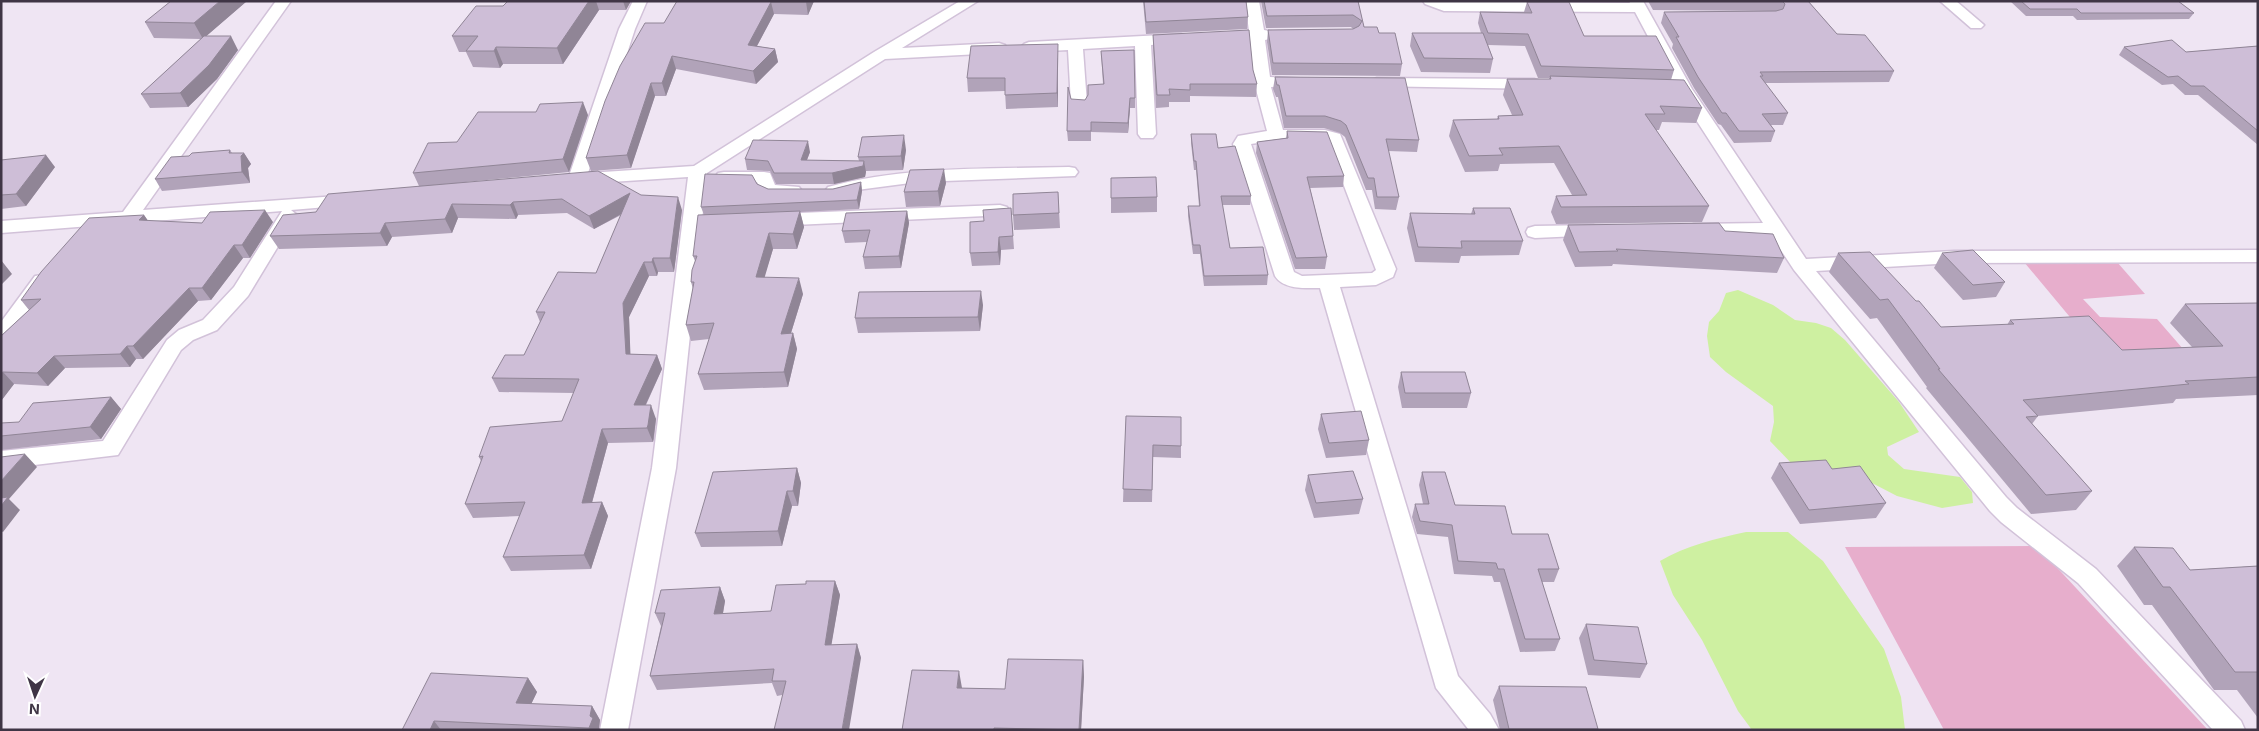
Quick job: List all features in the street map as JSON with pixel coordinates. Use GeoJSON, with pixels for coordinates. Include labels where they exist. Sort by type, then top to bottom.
{"type":"FeatureCollection","features":[{"type":"Feature","properties":{"kind":"street"},"geometry":{"type":"LineString","coordinates":[[128,218],[284,1]]}},
{"type":"Feature","properties":{"kind":"street"},"geometry":{"type":"LineString","coordinates":[[577,179],[627,29],[640,1]]}},
{"type":"Feature","properties":{"kind":"street"},"geometry":{"type":"LineString","coordinates":[[698,174],[880,55],[971,1]]}},
{"type":"Feature","properties":{"kind":"street"},"geometry":{"type":"LineString","coordinates":[[1252,1],[1262,82],[1276,135]]}},
{"type":"Feature","properties":{"kind":"street"},"geometry":{"type":"LineString","coordinates":[[1430,1],[1444,8],[1647,11],[1675,88],[1776,228],[1801,266],[1998,504],[2009,515],[2087,576],[2231,730]]}},
{"type":"Feature","properties":{"kind":"street"},"geometry":{"type":"LineString","coordinates":[[1947,1],[1976,25]]}},
{"type":"Feature","properties":{"kind":"street"},"geometry":{"type":"LineString","coordinates":[[880,55],[1285,35]]}},
{"type":"Feature","properties":{"kind":"street"},"geometry":{"type":"LineString","coordinates":[[1143,42],[1148,134]]}},
{"type":"Feature","properties":{"kind":"street"},"geometry":{"type":"LineString","coordinates":[[1075,44],[1079,104]]}},
{"type":"Feature","properties":{"kind":"street"},"geometry":{"type":"LineString","coordinates":[[1262,82],[1320,82]]}},
{"type":"Feature","properties":{"kind":"street"},"geometry":{"type":"LineString","coordinates":[[1359,82],[1553,85]]}},
{"type":"Feature","properties":{"kind":"street"},"geometry":{"type":"LineString","coordinates":[[1276,135],[1325,135],[1334,138],[1386,273],[1376,278],[1328,281],[1300,282],[1285,276],[1242,144],[1244,140],[1276,135]]}},
{"type":"Feature","properties":{"kind":"street"},"geometry":{"type":"LineString","coordinates":[[557,181],[698,174],[764,177],[766,188],[770,191],[836,191],[856,185],[918,177],[1070,172]]}},
{"type":"Feature","properties":{"kind":"street"},"geometry":{"type":"LineString","coordinates":[[614,730],[664,468],[692,236],[701,223],[698,174]]}},
{"type":"Feature","properties":{"kind":"street"},"geometry":{"type":"LineString","coordinates":[[1,227],[364,199]]}},
{"type":"Feature","properties":{"kind":"street"},"geometry":{"type":"LineString","coordinates":[[1,460],[110,449],[174,345],[186,335],[210,325],[241,291],[295,204]]}},
{"type":"Feature","properties":{"kind":"street"},"geometry":{"type":"LineString","coordinates":[[751,221],[1000,211]]}},
{"type":"Feature","properties":{"kind":"street"},"geometry":{"type":"LineString","coordinates":[[68,244],[85,221]]}},
{"type":"Feature","properties":{"kind":"street"},"geometry":{"type":"LineString","coordinates":[[1680,230],[1776,228]]}},
{"type":"Feature","properties":{"kind":"street"},"geometry":{"type":"LineString","coordinates":[[1534,232],[1612,231]]}},
{"type":"Feature","properties":{"kind":"street"},"geometry":{"type":"LineString","coordinates":[[1801,266],[2009,256],[2258,256]]}},
{"type":"Feature","properties":{"kind":"street"},"geometry":{"type":"LineString","coordinates":[[1,337],[52,267]]}},
{"type":"Feature","properties":{"kind":"street"},"geometry":{"type":"LineString","coordinates":[[1328,281],[1446,680],[1455,694],[1473,712],[1485,730]]}},
{"type":"Feature","properties":{"kind":"shaded area"},"geometry":{"type":"Polygon","coordinates":[[[2024,262],[2117,262],[2145,294],[2083,299],[2100,317],[2157,319],[2190,357],[2104,358],[2024,262]]]}},
{"type":"Feature","properties":{"kind":"shaded area"},"geometry":{"type":"Polygon","coordinates":[[[1738,290],[1773,305],[1795,320],[1816,323],[1831,328],[1845,340],[1899,402],[1919,432],[1887,447],[1888,455],[1904,469],[1960,477],[1972,492],[1973,503],[1942,508],[1897,496],[1872,483],[1792,464],[1770,441],[1774,422],[1773,406],[1726,372],[1710,357],[1707,336],[1709,322],[1719,311],[1726,293],[1738,290]]]}},
{"type":"Feature","properties":{"kind":"shaded area"},"geometry":{"type":"Polygon","coordinates":[[[1746,532],[1788,532],[1823,561],[1884,649],[1901,697],[1905,730],[1752,730],[1738,711],[1702,640],[1673,595],[1660,561],[1691,547],[1746,532]]]}},
{"type":"Feature","properties":{"kind":"shaded area"},"geometry":{"type":"Polygon","coordinates":[[[2037,546],[2208,730],[1944,730],[1845,547],[2037,546]]]}},
{"type":"Feature","properties":{"kind":"building"},"geometry":{"type":"Polygon","coordinates":[[[171,1],[220,1],[194,23],[145,22],[171,1]]]}},
{"type":"Feature","properties":{"kind":"building"},"geometry":{"type":"Polygon","coordinates":[[[508,1],[589,1],[557,48],[496,47],[494,51],[466,51],[478,36],[452,36],[476,6],[503,6],[508,1]]]}},
{"type":"Feature","properties":{"kind":"building"},"geometry":{"type":"Polygon","coordinates":[[[677,1],[806,2],[771,2],[748,45],[775,49],[753,71],[672,56],[662,83],[651,83],[627,155],[586,158],[605,101],[620,66],[645,23],[664,23],[677,1]]]}},
{"type":"Feature","properties":{"kind":"building"},"geometry":{"type":"Polygon","coordinates":[[[1144,1],[1246,1],[1248,17],[1146,22],[1144,1]]]}},
{"type":"Feature","properties":{"kind":"building"},"geometry":{"type":"Polygon","coordinates":[[[1264,1],[1358,1],[1364,27],[1377,27],[1379,33],[1395,33],[1402,64],[1273,63],[1268,30],[1353,29],[1359,26],[1362,21],[1353,15],[1267,16],[1264,1]]]}},
{"type":"Feature","properties":{"kind":"building"},"geometry":{"type":"Polygon","coordinates":[[[1782,1],[1808,1],[1837,34],[1865,35],[1894,71],[1760,72],[1763,76],[1760,76],[1788,113],[1762,114],[1775,131],[1739,131],[1726,113],[1722,113],[1698,77],[1676,37],[1679,37],[1664,12],[1776,11],[1783,9],[1785,4],[1782,1]]]}},
{"type":"Feature","properties":{"kind":"building"},"geometry":{"type":"Polygon","coordinates":[[[2021,1],[2178,1],[2194,13],[2081,13],[2077,9],[2030,9],[2021,1]]]}},
{"type":"Feature","properties":{"kind":"building"},"geometry":{"type":"Polygon","coordinates":[[[1527,2],[1569,2],[1584,36],[1656,36],[1674,70],[1541,66],[1528,34],[1488,33],[1480,12],[1532,13],[1527,2]]]}},
{"type":"Feature","properties":{"kind":"building"},"geometry":{"type":"Polygon","coordinates":[[[1249,30],[1253,70],[1257,84],[1190,84],[1190,90],[1169,89],[1170,95],[1157,95],[1153,35],[1249,30]]]}},
{"type":"Feature","properties":{"kind":"building"},"geometry":{"type":"Polygon","coordinates":[[[1412,33],[1483,33],[1493,59],[1424,58],[1412,33]]]}},
{"type":"Feature","properties":{"kind":"building"},"geometry":{"type":"Polygon","coordinates":[[[204,36],[231,36],[209,65],[180,93],[141,94],[204,36]]]}},
{"type":"Feature","properties":{"kind":"building"},"geometry":{"type":"Polygon","coordinates":[[[2172,40],[2186,52],[2258,46],[2258,131],[2204,86],[2191,86],[2178,76],[2168,77],[2124,47],[2172,40]]]}},
{"type":"Feature","properties":{"kind":"building"},"geometry":{"type":"Polygon","coordinates":[[[1058,44],[1057,93],[1005,95],[1005,78],[967,78],[971,46],[1058,44]]]}},
{"type":"Feature","properties":{"kind":"building"},"geometry":{"type":"Polygon","coordinates":[[[1134,50],[1135,98],[1130,98],[1128,123],[1091,122],[1091,131],[1067,131],[1068,87],[1071,99],[1085,100],[1088,95],[1088,85],[1104,84],[1101,51],[1134,50]]]}},
{"type":"Feature","properties":{"kind":"building"},"geometry":{"type":"Polygon","coordinates":[[[1550,76],[1684,80],[1702,108],[1660,106],[1665,114],[1645,114],[1709,206],[1561,207],[1556,196],[1587,195],[1559,146],[1499,148],[1503,155],[1469,156],[1453,120],[1499,119],[1498,116],[1523,115],[1507,79],[1551,79],[1550,76]]]}},
{"type":"Feature","properties":{"kind":"building"},"geometry":{"type":"Polygon","coordinates":[[[1275,77],[1405,78],[1419,140],[1386,139],[1399,197],[1377,197],[1374,178],[1368,178],[1346,125],[1341,121],[1325,116],[1286,116],[1279,85],[1277,85],[1275,77]]]}},
{"type":"Feature","properties":{"kind":"building"},"geometry":{"type":"Polygon","coordinates":[[[583,102],[563,159],[413,173],[428,143],[457,142],[478,112],[536,112],[540,104],[583,102]]]}},
{"type":"Feature","properties":{"kind":"building"},"geometry":{"type":"Polygon","coordinates":[[[1287,131],[1327,132],[1344,176],[1307,177],[1327,257],[1296,258],[1257,142],[1288,138],[1287,131]]]}},
{"type":"Feature","properties":{"kind":"building"},"geometry":{"type":"Polygon","coordinates":[[[1191,134],[1216,134],[1218,148],[1235,146],[1251,196],[1221,196],[1230,248],[1263,247],[1268,275],[1204,276],[1200,245],[1193,245],[1188,206],[1200,206],[1196,161],[1194,161],[1191,134]]]}},
{"type":"Feature","properties":{"kind":"building"},"geometry":{"type":"Polygon","coordinates":[[[904,135],[901,156],[858,157],[862,137],[904,135]]]}},
{"type":"Feature","properties":{"kind":"building"},"geometry":{"type":"Polygon","coordinates":[[[753,140],[808,141],[801,160],[864,161],[863,166],[832,173],[774,173],[768,161],[745,159],[753,140]]]}},
{"type":"Feature","properties":{"kind":"building"},"geometry":{"type":"Polygon","coordinates":[[[230,150],[229,153],[244,153],[241,156],[242,172],[155,179],[171,157],[230,150]]]}},
{"type":"Feature","properties":{"kind":"building"},"geometry":{"type":"Polygon","coordinates":[[[46,155],[16,194],[1,195],[1,160],[46,155]]]}},
{"type":"Feature","properties":{"kind":"building"},"geometry":{"type":"Polygon","coordinates":[[[944,169],[938,191],[904,192],[910,170],[944,169]]]}},
{"type":"Feature","properties":{"kind":"building"},"geometry":{"type":"Polygon","coordinates":[[[598,171],[641,195],[678,197],[670,258],[653,258],[652,262],[644,262],[623,303],[626,354],[657,355],[634,405],[651,405],[648,425],[647,428],[602,429],[582,503],[602,502],[584,555],[503,557],[525,502],[465,504],[483,456],[479,457],[490,427],[562,421],[579,379],[492,378],[505,355],[524,355],[545,312],[536,312],[558,272],[596,273],[630,193],[589,216],[562,199],[513,202],[510,205],[452,204],[445,219],[385,223],[380,233],[270,236],[283,215],[316,212],[328,194],[598,171]]]}},
{"type":"Feature","properties":{"kind":"building"},"geometry":{"type":"Polygon","coordinates":[[[705,174],[752,175],[757,184],[768,189],[833,189],[861,182],[857,200],[701,207],[705,174]]]}},
{"type":"Feature","properties":{"kind":"building"},"geometry":{"type":"Polygon","coordinates":[[[1156,177],[1157,197],[1111,198],[1111,178],[1156,177]]]}},
{"type":"Feature","properties":{"kind":"building"},"geometry":{"type":"Polygon","coordinates":[[[1058,192],[1059,213],[1013,215],[1013,194],[1058,192]]]}},
{"type":"Feature","properties":{"kind":"building"},"geometry":{"type":"Polygon","coordinates":[[[1011,208],[1013,236],[999,237],[998,252],[970,253],[970,222],[984,221],[983,210],[1011,208]]]}},
{"type":"Feature","properties":{"kind":"building"},"geometry":{"type":"Polygon","coordinates":[[[1473,208],[1510,208],[1523,241],[1461,241],[1462,248],[1418,247],[1410,213],[1475,214],[1473,208]]]}},
{"type":"Feature","properties":{"kind":"building"},"geometry":{"type":"Polygon","coordinates":[[[265,210],[242,245],[234,245],[202,288],[189,288],[133,346],[127,346],[120,354],[54,356],[37,373],[1,373],[1,336],[41,299],[21,300],[41,272],[89,218],[144,215],[139,220],[202,223],[210,212],[265,210]]]}},
{"type":"Feature","properties":{"kind":"building"},"geometry":{"type":"Polygon","coordinates":[[[800,211],[793,234],[769,233],[756,277],[799,278],[781,334],[793,333],[784,372],[698,374],[714,323],[686,325],[694,282],[691,282],[692,270],[697,256],[693,256],[698,215],[800,211]]]}},
{"type":"Feature","properties":{"kind":"building"},"geometry":{"type":"Polygon","coordinates":[[[907,211],[899,256],[863,257],[870,230],[842,231],[846,213],[907,211]]]}},
{"type":"Feature","properties":{"kind":"building"},"geometry":{"type":"Polygon","coordinates":[[[1719,223],[1725,231],[1773,234],[1784,258],[1616,249],[1618,251],[1579,252],[1568,225],[1719,223]]]}},
{"type":"Feature","properties":{"kind":"building"},"geometry":{"type":"Polygon","coordinates":[[[1973,250],[2005,282],[1973,285],[1942,253],[1973,250]]]}},
{"type":"Feature","properties":{"kind":"building"},"geometry":{"type":"Polygon","coordinates":[[[1870,252],[1916,301],[1919,301],[1941,327],[2014,324],[2010,320],[2089,316],[2122,350],[2223,346],[2185,304],[2258,303],[2258,377],[2185,381],[2189,384],[2023,400],[2038,416],[2026,417],[2092,491],[2046,495],[1938,369],[1940,369],[1888,299],[1880,300],[1838,253],[1870,252]]]}},
{"type":"Feature","properties":{"kind":"building"},"geometry":{"type":"Polygon","coordinates":[[[981,291],[978,317],[855,318],[859,292],[981,291]]]}},
{"type":"Feature","properties":{"kind":"building"},"geometry":{"type":"Polygon","coordinates":[[[1401,372],[1465,372],[1471,393],[1405,393],[1401,372]]]}},
{"type":"Feature","properties":{"kind":"building"},"geometry":{"type":"Polygon","coordinates":[[[111,397],[90,427],[1,436],[1,423],[19,422],[33,403],[111,397]]]}},
{"type":"Feature","properties":{"kind":"building"},"geometry":{"type":"Polygon","coordinates":[[[1361,411],[1369,440],[1329,443],[1321,414],[1361,411]]]}},
{"type":"Feature","properties":{"kind":"building"},"geometry":{"type":"Polygon","coordinates":[[[1126,416],[1181,417],[1181,446],[1153,445],[1152,490],[1123,489],[1126,416]]]}},
{"type":"Feature","properties":{"kind":"building"},"geometry":{"type":"Polygon","coordinates":[[[25,454],[1,481],[1,457],[25,454]]]}},
{"type":"Feature","properties":{"kind":"building"},"geometry":{"type":"Polygon","coordinates":[[[1826,460],[1832,469],[1860,466],[1886,503],[1809,510],[1779,463],[1826,460]]]}},
{"type":"Feature","properties":{"kind":"building"},"geometry":{"type":"Polygon","coordinates":[[[797,468],[793,491],[787,491],[778,531],[695,533],[713,472],[797,468]]]}},
{"type":"Feature","properties":{"kind":"building"},"geometry":{"type":"Polygon","coordinates":[[[1353,471],[1363,499],[1316,503],[1308,475],[1353,471]]]}},
{"type":"Feature","properties":{"kind":"building"},"geometry":{"type":"Polygon","coordinates":[[[1422,472],[1445,472],[1455,505],[1505,506],[1512,534],[1548,534],[1559,569],[1538,569],[1560,639],[1525,639],[1504,569],[1498,569],[1496,563],[1458,561],[1452,525],[1420,521],[1415,504],[1429,504],[1422,472]]]}},
{"type":"Feature","properties":{"kind":"building"},"geometry":{"type":"Polygon","coordinates":[[[8,497],[1,506],[1,498],[8,497]]]}},
{"type":"Feature","properties":{"kind":"building"},"geometry":{"type":"Polygon","coordinates":[[[2134,547],[2173,548],[2190,570],[2258,566],[2258,672],[2235,672],[2170,587],[2163,587],[2134,547]]]}},
{"type":"Feature","properties":{"kind":"building"},"geometry":{"type":"Polygon","coordinates":[[[806,581],[835,581],[825,645],[857,644],[842,730],[774,730],[786,681],[772,681],[774,669],[650,676],[665,613],[655,613],[661,590],[720,587],[714,614],[771,611],[776,585],[806,584],[806,581]]]}},
{"type":"Feature","properties":{"kind":"building"},"geometry":{"type":"Polygon","coordinates":[[[1586,624],[1638,627],[1647,664],[1594,660],[1586,624]]]}},
{"type":"Feature","properties":{"kind":"building"},"geometry":{"type":"Polygon","coordinates":[[[1008,659],[1083,660],[1079,730],[994,728],[994,730],[902,730],[912,670],[959,671],[957,688],[1005,689],[1008,659]]]}},
{"type":"Feature","properties":{"kind":"building"},"geometry":{"type":"Polygon","coordinates":[[[431,673],[528,678],[516,703],[592,706],[590,716],[593,718],[589,728],[434,721],[430,730],[402,730],[431,673]]]}},
{"type":"Feature","properties":{"kind":"building"},"geometry":{"type":"Polygon","coordinates":[[[1499,686],[1586,687],[1598,729],[1509,729],[1499,686]]]}}]}
